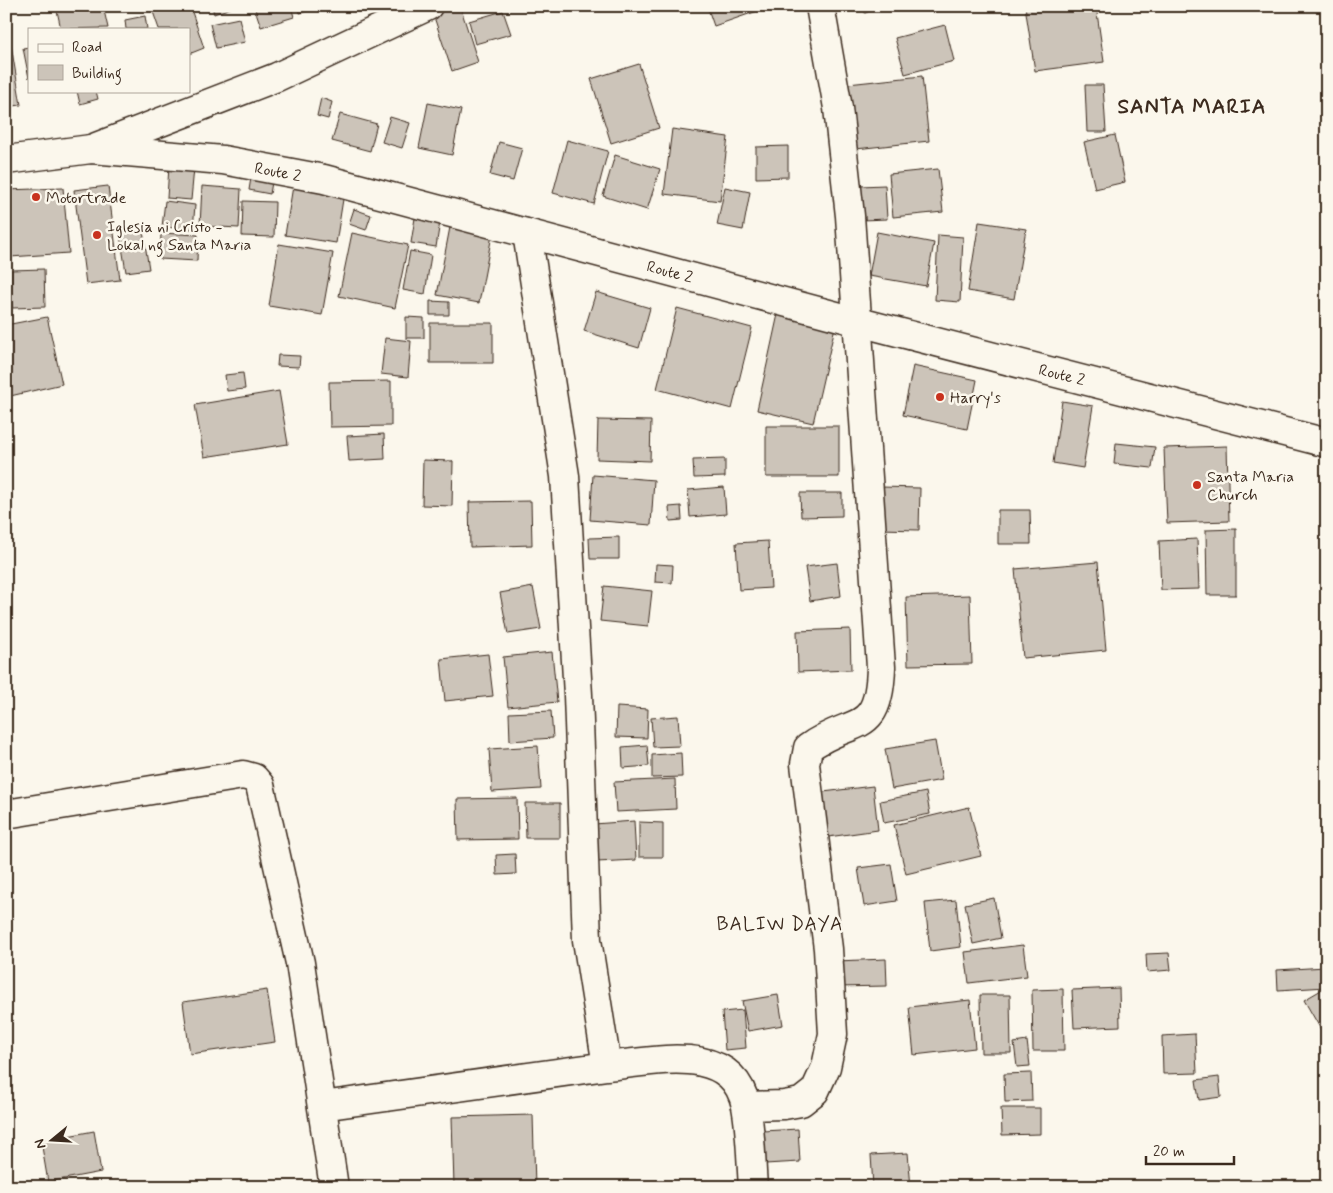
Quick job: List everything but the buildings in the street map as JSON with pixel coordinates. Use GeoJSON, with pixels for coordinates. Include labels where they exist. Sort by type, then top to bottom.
{"type":"FeatureCollection","features":[{"type":"Feature","properties":{"kind":"main road"},"geometry":{"type":"LineString","coordinates":[[91,149],[277,77],[428,6]]}},
{"type":"Feature","properties":{"kind":"main road"},"geometry":{"type":"LineString","coordinates":[[746,1106],[784,1105],[801,1102],[815,1091],[826,1067],[833,1034],[828,949],[806,764],[808,748],[821,738],[864,721],[876,706],[880,692],[882,667],[859,322],[838,108],[820,6]]}},
{"type":"Feature","properties":{"kind":"main road","name":"Route 2"},"geometry":{"type":"LineString","coordinates":[[6,160],[91,149],[222,160],[324,179],[859,322],[1327,443]]}},
{"type":"Feature","properties":{"kind":"main road"},"geometry":{"type":"LineString","coordinates":[[527,233],[565,476],[578,695],[587,940],[607,1066]]}},
{"type":"Feature","properties":{"kind":"main road"},"geometry":{"type":"LineString","coordinates":[[6,814],[243,775],[254,778],[260,785],[263,794],[300,963],[334,1187]]}},
{"type":"Feature","properties":{"kind":"main road"},"geometry":{"type":"LineString","coordinates":[[322,1106],[607,1066],[690,1058],[718,1066],[733,1078],[746,1106],[753,1187]]}},
{"type":"Feature","properties":{"kind":"place","name":"Motortrade"},"geometry":{"type":"Point","coordinates":[36,197]}},
{"type":"Feature","properties":{"kind":"place","name":"Iglesia ni Cristo - Lokal ng Santa Maria"},"geometry":{"type":"Point","coordinates":[97,235]}},
{"type":"Feature","properties":{"kind":"place","name":"Harry's"},"geometry":{"type":"Point","coordinates":[940,397]}},
{"type":"Feature","properties":{"kind":"place","name":"Santa Maria Church"},"geometry":{"type":"Point","coordinates":[1197,485]}},
{"type":"Feature","properties":{"kind":"district","name":"SANTA MARIA"},"geometry":{"type":"Point","coordinates":[1192,106]}},
{"type":"Feature","properties":{"kind":"district","name":"BALIW DAYA"},"geometry":{"type":"Point","coordinates":[780,923]}}]}
